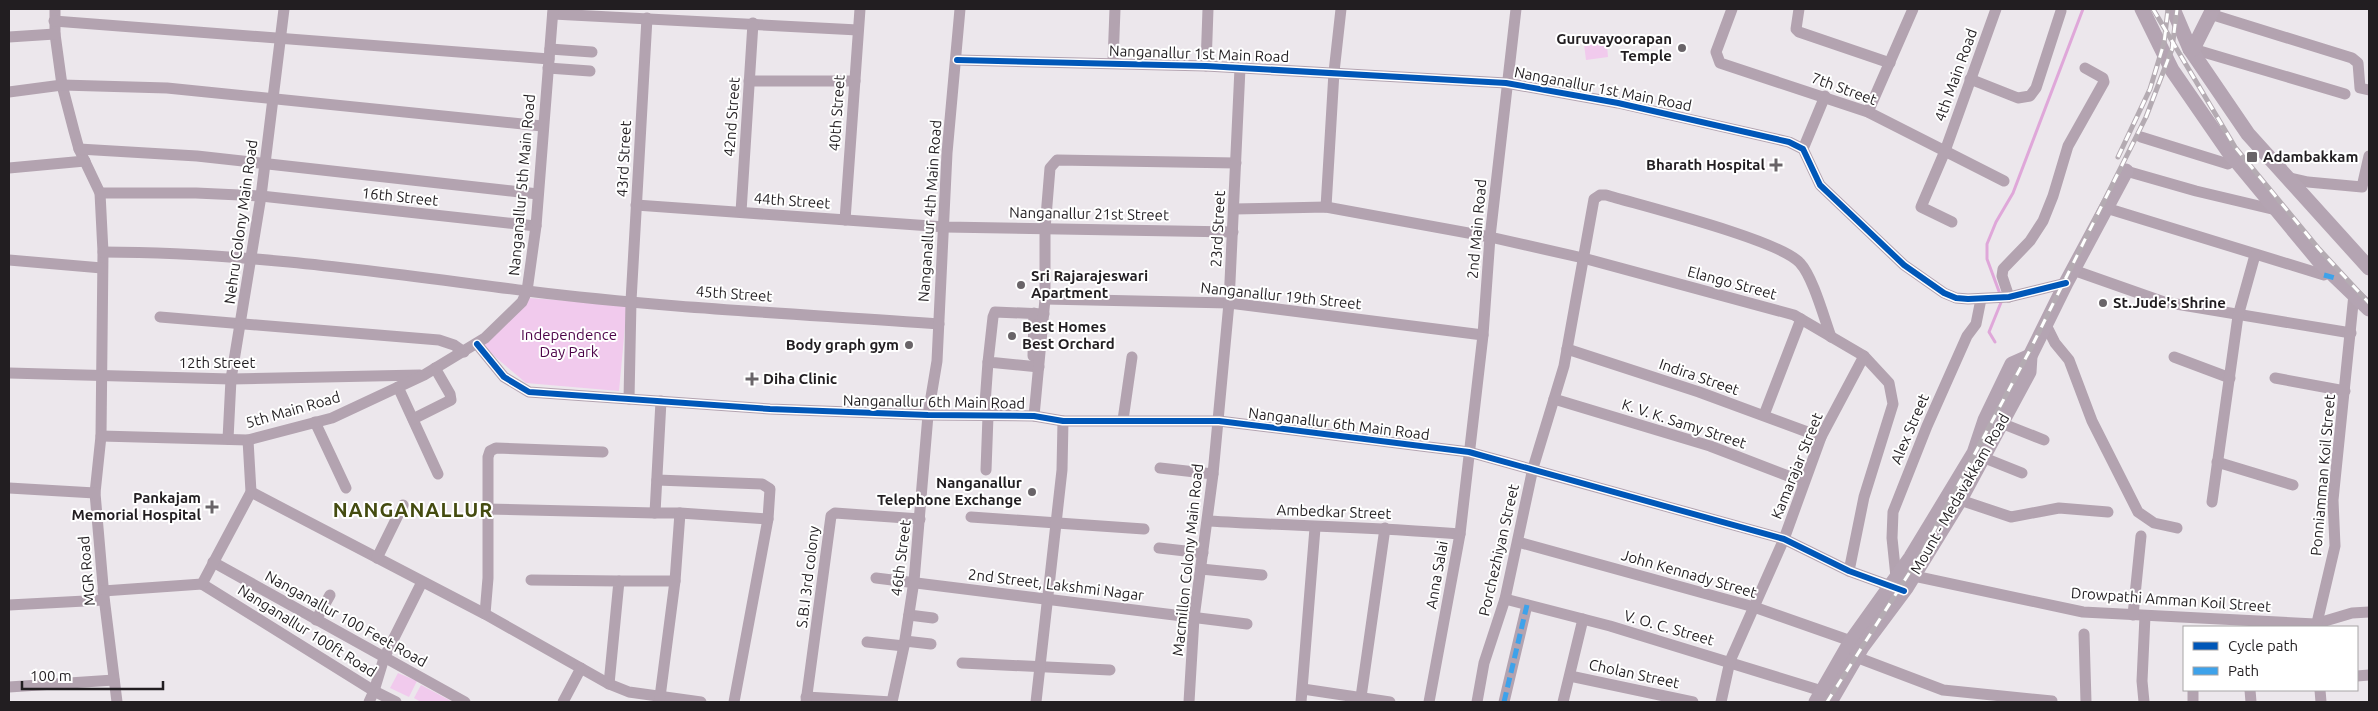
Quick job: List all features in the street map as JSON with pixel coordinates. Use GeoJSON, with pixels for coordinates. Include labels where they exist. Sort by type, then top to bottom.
{"type":"FeatureCollection","features":[{"type":"Feature","properties":{"kind":"main road"},"geometry":{"type":"LineString","coordinates":[[2142,9],[2172,70],[2228,151],[2319,261],[2369,309]]}},
{"type":"Feature","properties":{"kind":"main road"},"geometry":{"type":"LineString","coordinates":[[2173,9],[2191,49],[2248,134],[2286,177],[2363,256],[2369,268]]}},
{"type":"Feature","properties":{"kind":"main road"},"geometry":{"type":"LineString","coordinates":[[2191,49],[2212,11]]}},
{"type":"Feature","properties":{"kind":"main road","name":"Mount - Medavakkam Road"},"geometry":{"type":"LineString","coordinates":[[1823,698],[1851,640],[1896,585],[1914,576],[1960,500],[2029,372],[2030,356],[2069,276],[2126,171]]}},
{"type":"Feature","properties":{"kind":"main road","name":"Mount - Medavakkam Road"},"geometry":{"type":"LineString","coordinates":[[1823,698],[1856,657],[1911,557],[1974,454],[1985,420],[2012,364],[2030,356]]}},
{"type":"Feature","properties":{"kind":"street"},"geometry":{"type":"LineString","coordinates":[[54,9],[55,34],[62,85],[78,149],[100,192]]}},
{"type":"Feature","properties":{"kind":"street","name":"Nehru Colony Main Road"},"geometry":{"type":"LineString","coordinates":[[228,439],[231,378],[261,196],[284,9]]}},
{"type":"Feature","properties":{"kind":"street","name":"40th Street"},"geometry":{"type":"LineString","coordinates":[[845,220],[860,9]]}},
{"type":"Feature","properties":{"kind":"street","name":"Nanganallur 4th Main Road"},"geometry":{"type":"LineString","coordinates":[[928,415],[937,361],[947,160],[960,9]]}},
{"type":"Feature","properties":{"kind":"street"},"geometry":{"type":"LineString","coordinates":[[1113,62],[1115,9]]}},
{"type":"Feature","properties":{"kind":"street"},"geometry":{"type":"LineString","coordinates":[[1206,66],[1208,9]]}},
{"type":"Feature","properties":{"kind":"street"},"geometry":{"type":"LineString","coordinates":[[1326,207],[1334,72],[1341,9]]}},
{"type":"Feature","properties":{"kind":"street","name":"2nd Main Road"},"geometry":{"type":"LineString","coordinates":[[1469,452],[1483,335],[1490,237],[1506,83],[1516,9]]}},
{"type":"Feature","properties":{"kind":"street","name":"7th Street"},"geometry":{"type":"LineString","coordinates":[[1732,9],[1718,46],[1717,58],[1720,63],[1825,96],[1868,112],[2004,181]]}},
{"type":"Feature","properties":{"kind":"street"},"geometry":{"type":"LineString","coordinates":[[1799,9],[1796,29],[1798,32],[1890,63]]}},
{"type":"Feature","properties":{"kind":"street"},"geometry":{"type":"LineString","coordinates":[[1868,112],[1914,9]]}},
{"type":"Feature","properties":{"kind":"street","name":"4th Main Road"},"geometry":{"type":"LineString","coordinates":[[1952,222],[1921,207],[1945,151],[1996,9]]}},
{"type":"Feature","properties":{"kind":"street"},"geometry":{"type":"LineString","coordinates":[[553,11],[858,30]]}},
{"type":"Feature","properties":{"kind":"street","name":"Nanganallur 5th Main Road"},"geometry":{"type":"LineString","coordinates":[[477,344],[522,302],[527,291],[536,226],[542,126],[552,59],[553,11]]}},
{"type":"Feature","properties":{"kind":"street"},"geometry":{"type":"LineString","coordinates":[[1970,79],[2018,98],[2030,96],[2036,88],[2062,11]]}},
{"type":"Feature","properties":{"kind":"street"},"geometry":{"type":"LineString","coordinates":[[2212,11],[2352,58],[2358,63],[2360,88],[2369,90]]}},
{"type":"Feature","properties":{"kind":"street","name":"43rd Street"},"geometry":{"type":"LineString","coordinates":[[629,398],[631,301],[647,18]]}},
{"type":"Feature","properties":{"kind":"street"},"geometry":{"type":"LineString","coordinates":[[54,21],[280,36],[552,59],[590,71]]}},
{"type":"Feature","properties":{"kind":"street","name":"42nd Street"},"geometry":{"type":"LineString","coordinates":[[741,212],[753,23]]}},
{"type":"Feature","properties":{"kind":"street"},"geometry":{"type":"LineString","coordinates":[[9,36],[55,34]]}},
{"type":"Feature","properties":{"kind":"street"},"geometry":{"type":"LineString","coordinates":[[2191,49],[2345,94]]}},
{"type":"Feature","properties":{"kind":"street"},"geometry":{"type":"LineString","coordinates":[[552,59],[592,52]]}},
{"type":"Feature","properties":{"kind":"street","name":"Nanganallur 1st Main Road"},"geometry":{"type":"LineString","coordinates":[[957,60],[1113,62],[1334,72],[1506,83],[1677,116],[1789,142],[1803,149]]}},
{"type":"Feature","properties":{"kind":"street","name":"23rd Street"},"geometry":{"type":"LineString","coordinates":[[1218,421],[1229,303],[1240,68]]}},
{"type":"Feature","properties":{"kind":"street"},"geometry":{"type":"LineString","coordinates":[[2003,297],[2003,269],[2030,241],[2043,221],[2053,196],[2068,146],[2104,82],[2103,78],[2085,68]]}},
{"type":"Feature","properties":{"kind":"street"},"geometry":{"type":"LineString","coordinates":[[749,81],[855,81]]}},
{"type":"Feature","properties":{"kind":"street"},"geometry":{"type":"LineString","coordinates":[[9,92],[62,85],[167,88],[542,126]]}},
{"type":"Feature","properties":{"kind":"street"},"geometry":{"type":"LineString","coordinates":[[1825,96],[1803,149],[1820,185],[1904,265],[1944,293],[1956,298],[1981,299],[2003,297],[2069,276],[2164,302],[2238,316],[2351,333]]}},
{"type":"Feature","properties":{"kind":"street"},"geometry":{"type":"LineString","coordinates":[[2141,137],[2228,164]]}},
{"type":"Feature","properties":{"kind":"street"},"geometry":{"type":"LineString","coordinates":[[78,149],[197,156],[538,194]]}},
{"type":"Feature","properties":{"kind":"street"},"geometry":{"type":"LineString","coordinates":[[2286,177],[2359,188],[2364,185],[2369,159]]}},
{"type":"Feature","properties":{"kind":"street"},"geometry":{"type":"LineString","coordinates":[[1039,313],[995,312],[984,402],[986,407],[1030,414],[1036,367],[1039,313],[1045,299],[1045,228],[1050,168],[1057,160],[1236,163]]}},
{"type":"Feature","properties":{"kind":"street"},"geometry":{"type":"LineString","coordinates":[[9,168],[85,161]]}},
{"type":"Feature","properties":{"kind":"street"},"geometry":{"type":"LineString","coordinates":[[2126,171],[2196,192],[2276,210]]}},
{"type":"Feature","properties":{"kind":"street","name":"16th Street"},"geometry":{"type":"LineString","coordinates":[[100,192],[261,196],[536,226]]}},
{"type":"Feature","properties":{"kind":"street","name":"MGR Road"},"geometry":{"type":"LineString","coordinates":[[100,192],[103,252],[101,436],[95,493],[104,596],[117,702]]}},
{"type":"Feature","properties":{"kind":"street","name":"Porchezhiyan Street"},"geometry":{"type":"LineString","coordinates":[[1477,702],[1484,663],[1505,599],[1534,468],[1567,349],[1594,199],[1600,195],[1606,195],[1738,234],[1792,255],[1806,271],[1831,337]]}},
{"type":"Feature","properties":{"kind":"street","name":"44th Street"},"geometry":{"type":"LineString","coordinates":[[636,205],[944,227]]}},
{"type":"Feature","properties":{"kind":"street","name":"Elango Street"},"geometry":{"type":"LineString","coordinates":[[1234,209],[1326,207],[1490,237],[1583,258],[1794,315],[1864,356],[1889,383],[1893,404],[1864,496],[1849,571]]}},
{"type":"Feature","properties":{"kind":"street"},"geometry":{"type":"LineString","coordinates":[[2106,208],[2324,275]]}},
{"type":"Feature","properties":{"kind":"street","name":"Nanganallur 21st Street"},"geometry":{"type":"LineString","coordinates":[[944,227],[1233,232]]}},
{"type":"Feature","properties":{"kind":"street","name":"45th Street"},"geometry":{"type":"LineString","coordinates":[[103,252],[153,252],[251,259],[430,277],[527,291],[631,301],[939,324]]}},
{"type":"Feature","properties":{"kind":"street"},"geometry":{"type":"LineString","coordinates":[[2212,502],[2238,316],[2256,255]]}},
{"type":"Feature","properties":{"kind":"street"},"geometry":{"type":"LineString","coordinates":[[9,272],[9,260],[102,268]]}},
{"type":"Feature","properties":{"kind":"street","name":"Ponniamman Koil Street"},"geometry":{"type":"LineString","coordinates":[[2316,625],[2335,546],[2336,531],[2333,520],[2333,500],[2354,294]]}},
{"type":"Feature","properties":{"kind":"street","name":"Nanganallur 19th Street"},"geometry":{"type":"LineString","coordinates":[[1045,299],[1229,303],[1483,335]]}},
{"type":"Feature","properties":{"kind":"street","name":"Alex Street"},"geometry":{"type":"LineString","coordinates":[[1896,585],[1892,538],[1893,512],[1927,426],[1967,336],[1976,324],[1981,299]]}},
{"type":"Feature","properties":{"kind":"street"},"geometry":{"type":"LineString","coordinates":[[160,318],[439,340],[454,345],[464,352]]}},
{"type":"Feature","properties":{"kind":"street"},"geometry":{"type":"LineString","coordinates":[[1764,415],[1801,319]]}},
{"type":"Feature","properties":{"kind":"street"},"geometry":{"type":"LineString","coordinates":[[2044,330],[2069,360],[2092,421],[2136,508],[2143,516],[2154,523],[2177,528]]}},
{"type":"Feature","properties":{"kind":"street","name":"5th Main Road"},"geometry":{"type":"LineString","coordinates":[[101,436],[248,440],[332,418],[424,375],[437,372],[477,344]]}},
{"type":"Feature","properties":{"kind":"street","name":"Nanganallur 6th Main Road"},"geometry":{"type":"LineString","coordinates":[[477,344],[504,377],[529,392],[770,410],[988,416],[1030,414],[1064,421],[1218,421],[1469,452],[1534,468],[1784,539],[1849,571],[1896,585]]}},
{"type":"Feature","properties":{"kind":"street","name":"Indira Street"},"geometry":{"type":"LineString","coordinates":[[1567,349],[1764,415],[1821,437]]}},
{"type":"Feature","properties":{"kind":"street","name":"Kamarajar Street"},"geometry":{"type":"LineString","coordinates":[[1721,702],[1730,662],[1784,539],[1821,437],[1864,356]]}},
{"type":"Feature","properties":{"kind":"street"},"geometry":{"type":"LineString","coordinates":[[1123,420],[1132,357]]}},
{"type":"Feature","properties":{"kind":"street"},"geometry":{"type":"LineString","coordinates":[[2174,357],[2230,378]]}},
{"type":"Feature","properties":{"kind":"street"},"geometry":{"type":"LineString","coordinates":[[988,362],[1036,367]]}},
{"type":"Feature","properties":{"kind":"street"},"geometry":{"type":"LineString","coordinates":[[437,372],[450,394],[451,400],[415,417],[410,388],[437,372]]}},
{"type":"Feature","properties":{"kind":"street","name":"12th Street"},"geometry":{"type":"LineString","coordinates":[[9,374],[231,378],[424,375]]}},
{"type":"Feature","properties":{"kind":"street"},"geometry":{"type":"LineString","coordinates":[[2275,378],[2345,391]]}},
{"type":"Feature","properties":{"kind":"street"},"geometry":{"type":"LineString","coordinates":[[398,387],[415,417],[438,474]]}},
{"type":"Feature","properties":{"kind":"street","name":"K. V. K. Samy Street"},"geometry":{"type":"LineString","coordinates":[[1554,399],[1710,446],[1804,482]]}},
{"type":"Feature","properties":{"kind":"street"},"geometry":{"type":"LineString","coordinates":[[655,513],[661,401]]}},
{"type":"Feature","properties":{"kind":"street","name":"46th Street"},"geometry":{"type":"LineString","coordinates":[[892,702],[914,581],[928,415]]}},
{"type":"Feature","properties":{"kind":"street"},"geometry":{"type":"LineString","coordinates":[[986,470],[988,416]]}},
{"type":"Feature","properties":{"kind":"street"},"geometry":{"type":"LineString","coordinates":[[1036,702],[1038,667],[1062,470],[1064,421]]}},
{"type":"Feature","properties":{"kind":"street","name":"Macmillon Colony Main Road"},"geometry":{"type":"LineString","coordinates":[[1189,702],[1194,618],[1208,521],[1218,421]]}},
{"type":"Feature","properties":{"kind":"street"},"geometry":{"type":"LineString","coordinates":[[315,422],[346,488]]}},
{"type":"Feature","properties":{"kind":"street"},"geometry":{"type":"LineString","coordinates":[[2001,423],[2044,440]]}},
{"type":"Feature","properties":{"kind":"street"},"geometry":{"type":"LineString","coordinates":[[9,605],[202,584],[251,492],[248,440]]}},
{"type":"Feature","properties":{"kind":"street"},"geometry":{"type":"LineString","coordinates":[[484,614],[488,578],[488,457],[492,449],[603,452]]}},
{"type":"Feature","properties":{"kind":"street","name":"Anna Salai"},"geometry":{"type":"LineString","coordinates":[[1429,702],[1460,534],[1469,452]]}},
{"type":"Feature","properties":{"kind":"street"},"geometry":{"type":"LineString","coordinates":[[1982,457],[2022,473]]}},
{"type":"Feature","properties":{"kind":"street"},"geometry":{"type":"LineString","coordinates":[[2217,462],[2293,485]]}},
{"type":"Feature","properties":{"kind":"street"},"geometry":{"type":"LineString","coordinates":[[1160,468],[1213,474]]}},
{"type":"Feature","properties":{"kind":"street"},"geometry":{"type":"LineString","coordinates":[[657,480],[762,484],[770,489],[768,519],[734,702]]}},
{"type":"Feature","properties":{"kind":"street"},"geometry":{"type":"LineString","coordinates":[[9,488],[95,493]]}},
{"type":"Feature","properties":{"kind":"street"},"geometry":{"type":"LineString","coordinates":[[251,492],[484,614],[609,684],[629,692],[660,698],[701,702]]}},
{"type":"Feature","properties":{"kind":"street"},"geometry":{"type":"LineString","coordinates":[[1960,500],[2010,516],[2060,508],[2108,512]]}},
{"type":"Feature","properties":{"kind":"street"},"geometry":{"type":"LineString","coordinates":[[377,558],[403,505]]}},
{"type":"Feature","properties":{"kind":"street"},"geometry":{"type":"LineString","coordinates":[[487,509],[680,513],[768,519]]}},
{"type":"Feature","properties":{"kind":"street"},"geometry":{"type":"LineString","coordinates":[[660,698],[675,581],[680,513]]}},
{"type":"Feature","properties":{"kind":"street","name":"S.B.I 3rd colony"},"geometry":{"type":"LineString","coordinates":[[806,700],[831,516],[835,513],[920,519]]}},
{"type":"Feature","properties":{"kind":"street"},"geometry":{"type":"LineString","coordinates":[[971,516],[1056,524],[1144,529]]}},
{"type":"Feature","properties":{"kind":"street","name":"Ambedkar Street"},"geometry":{"type":"LineString","coordinates":[[1208,521],[1315,528],[1385,528],[1460,534]]}},
{"type":"Feature","properties":{"kind":"street"},"geometry":{"type":"LineString","coordinates":[[1301,702],[1315,528]]}},
{"type":"Feature","properties":{"kind":"street"},"geometry":{"type":"LineString","coordinates":[[1361,696],[1385,528]]}},
{"type":"Feature","properties":{"kind":"street"},"geometry":{"type":"LineString","coordinates":[[2133,616],[2141,536]]}},
{"type":"Feature","properties":{"kind":"street","name":"John Kennady Street"},"geometry":{"type":"LineString","coordinates":[[1518,542],[1754,607],[1851,640]]}},
{"type":"Feature","properties":{"kind":"street"},"geometry":{"type":"LineString","coordinates":[[1159,548],[1203,553]]}},
{"type":"Feature","properties":{"kind":"street","name":"Nanganallur 100 Feet Road"},"geometry":{"type":"LineString","coordinates":[[213,562],[465,702]]}},
{"type":"Feature","properties":{"kind":"street"},"geometry":{"type":"LineString","coordinates":[[1200,569],[1262,575]]}},
{"type":"Feature","properties":{"kind":"street","name":"Drowpathi Amman Koil Street"},"geometry":{"type":"LineString","coordinates":[[1914,576],[2083,612],[2133,616],[2316,625],[2352,613],[2369,612]]}},
{"type":"Feature","properties":{"kind":"street","name":"2nd Street, Lakshmi Nagar"},"geometry":{"type":"LineString","coordinates":[[876,578],[914,581],[1047,600],[1247,624]]}},
{"type":"Feature","properties":{"kind":"street"},"geometry":{"type":"LineString","coordinates":[[531,580],[675,581]]}},
{"type":"Feature","properties":{"kind":"street"},"geometry":{"type":"LineString","coordinates":[[609,684],[618,581]]}},
{"type":"Feature","properties":{"kind":"street"},"geometry":{"type":"LineString","coordinates":[[369,702],[384,658],[422,582]]}},
{"type":"Feature","properties":{"kind":"street","name":"Nanganallur 100ft Road"},"geometry":{"type":"LineString","coordinates":[[202,584],[374,691],[396,702]]}},
{"type":"Feature","properties":{"kind":"street"},"geometry":{"type":"LineString","coordinates":[[316,620],[330,595]]}},
{"type":"Feature","properties":{"kind":"street","name":"V. O. C. Street"},"geometry":{"type":"LineString","coordinates":[[1505,599],[1583,619],[1730,662],[1823,698]]}},
{"type":"Feature","properties":{"kind":"street"},"geometry":{"type":"LineString","coordinates":[[1504,702],[1528,605]]}},
{"type":"Feature","properties":{"kind":"street"},"geometry":{"type":"LineString","coordinates":[[909,615],[933,618]]}},
{"type":"Feature","properties":{"kind":"street"},"geometry":{"type":"LineString","coordinates":[[2144,702],[2142,681],[2145,616]]}},
{"type":"Feature","properties":{"kind":"street"},"geometry":{"type":"LineString","coordinates":[[1563,702],[1583,619]]}},
{"type":"Feature","properties":{"kind":"street"},"geometry":{"type":"LineString","coordinates":[[2084,634],[2086,702]]}},
{"type":"Feature","properties":{"kind":"street"},"geometry":{"type":"LineString","coordinates":[[867,642],[931,644]]}},
{"type":"Feature","properties":{"kind":"street"},"geometry":{"type":"LineString","coordinates":[[1856,657],[1943,690],[2024,701],[2052,701]]}},
{"type":"Feature","properties":{"kind":"street"},"geometry":{"type":"LineString","coordinates":[[962,663],[1110,670]]}},
{"type":"Feature","properties":{"kind":"street"},"geometry":{"type":"LineString","coordinates":[[563,702],[581,668]]}},
{"type":"Feature","properties":{"kind":"street","name":"Cholan Street"},"geometry":{"type":"LineString","coordinates":[[1570,676],[1693,702]]}},
{"type":"Feature","properties":{"kind":"street"},"geometry":{"type":"LineString","coordinates":[[9,687],[114,680]]}},
{"type":"Feature","properties":{"kind":"street"},"geometry":{"type":"LineString","coordinates":[[1303,688],[1390,702]]}},
{"type":"Feature","properties":{"kind":"street"},"geometry":{"type":"LineString","coordinates":[[806,700],[892,702]]}},
{"type":"Feature","properties":{"kind":"green space"},"geometry":{"type":"Polygon","coordinates":[[[1606,34],[1608,57],[1586,60],[1583,36],[1606,34]]]}},
{"type":"Feature","properties":{"kind":"green space","name":"Independence Day Park"},"geometry":{"type":"Polygon","coordinates":[[[529,298],[627,305],[619,391],[526,383],[480,344],[529,298]]]}},
{"type":"Feature","properties":{"kind":"green space"},"geometry":{"type":"Polygon","coordinates":[[[398,673],[417,681],[409,697],[390,688],[398,673]]]}},
{"type":"Feature","properties":{"kind":"green space"},"geometry":{"type":"Polygon","coordinates":[[[421,685],[453,702],[421,702],[414,698],[421,685]]]}},
{"type":"Feature","properties":{"kind":"waterway"},"geometry":{"type":"LineString","coordinates":[[2000,294],[1987,259],[1987,244],[1996,222],[2013,193],[2083,9]]}},
{"type":"Feature","properties":{"kind":"waterway"},"geometry":{"type":"LineString","coordinates":[[1995,342],[1989,332],[2002,300]]}},
{"type":"Feature","properties":{"kind":"railway"},"geometry":{"type":"LineString","coordinates":[[2153,9],[2235,147],[2319,249],[2369,303]]}},
{"type":"Feature","properties":{"kind":"railway"},"geometry":{"type":"LineString","coordinates":[[2118,157],[2150,89],[2164,43],[2168,9]]}},
{"type":"Feature","properties":{"kind":"railway"},"geometry":{"type":"LineString","coordinates":[[1827,702],[1922,553],[2030,350],[2146,117],[2172,49],[2177,9]]}},
{"type":"Feature","properties":{"kind":"marked path"},"geometry":{"type":"LineString","coordinates":[[2324,275],[2335,278]]}},
{"type":"Feature","properties":{"kind":"marked path"},"geometry":{"type":"LineString","coordinates":[[1504,702],[1527,605]]}},
{"type":"Feature","properties":{"kind":"cycle path"},"geometry":{"type":"LineString","coordinates":[[957,60],[1206,66],[1506,83],[1618,103],[1789,142],[1803,149],[1820,185],[1904,265],[1944,293],[1956,298],[2009,297],[2066,283]]}},
{"type":"Feature","properties":{"kind":"cycle path"},"geometry":{"type":"LineString","coordinates":[[477,344],[504,377],[529,392],[770,409],[928,415],[1034,416],[1063,421],[1219,421],[1469,452],[1784,539],[1849,571],[1904,591]]}},
{"type":"Feature","properties":{"kind":"place","name":"Guruvayoorapan Temple"},"geometry":{"type":"Point","coordinates":[1682,48]}},
{"type":"Feature","properties":{"kind":"place","name":"Adambakkam"},"geometry":{"type":"Point","coordinates":[2252,157]}},
{"type":"Feature","properties":{"kind":"place","name":"Bharath Hospital"},"geometry":{"type":"Point","coordinates":[1776,165]}},
{"type":"Feature","properties":{"kind":"place","name":"Sri Rajarajeswari Apartment"},"geometry":{"type":"Point","coordinates":[1021,285]}},
{"type":"Feature","properties":{"kind":"place","name":"St.Jude's Shrine"},"geometry":{"type":"Point","coordinates":[2103,303]}},
{"type":"Feature","properties":{"kind":"place","name":"Best Homes Best Orchard"},"geometry":{"type":"Point","coordinates":[1012,336]}},
{"type":"Feature","properties":{"kind":"place","name":"Body graph gym"},"geometry":{"type":"Point","coordinates":[909,345]}},
{"type":"Feature","properties":{"kind":"place","name":"Diha Clinic"},"geometry":{"type":"Point","coordinates":[752,379]}},
{"type":"Feature","properties":{"kind":"place","name":"Nanganallur Telephone Exchange"},"geometry":{"type":"Point","coordinates":[1032,492]}},
{"type":"Feature","properties":{"kind":"place","name":"Pankajam Memorial Hospital"},"geometry":{"type":"Point","coordinates":[212,507]}},
{"type":"Feature","properties":{"kind":"district","name":"NANGANALLUR"},"geometry":{"type":"Point","coordinates":[413,510]}}]}
